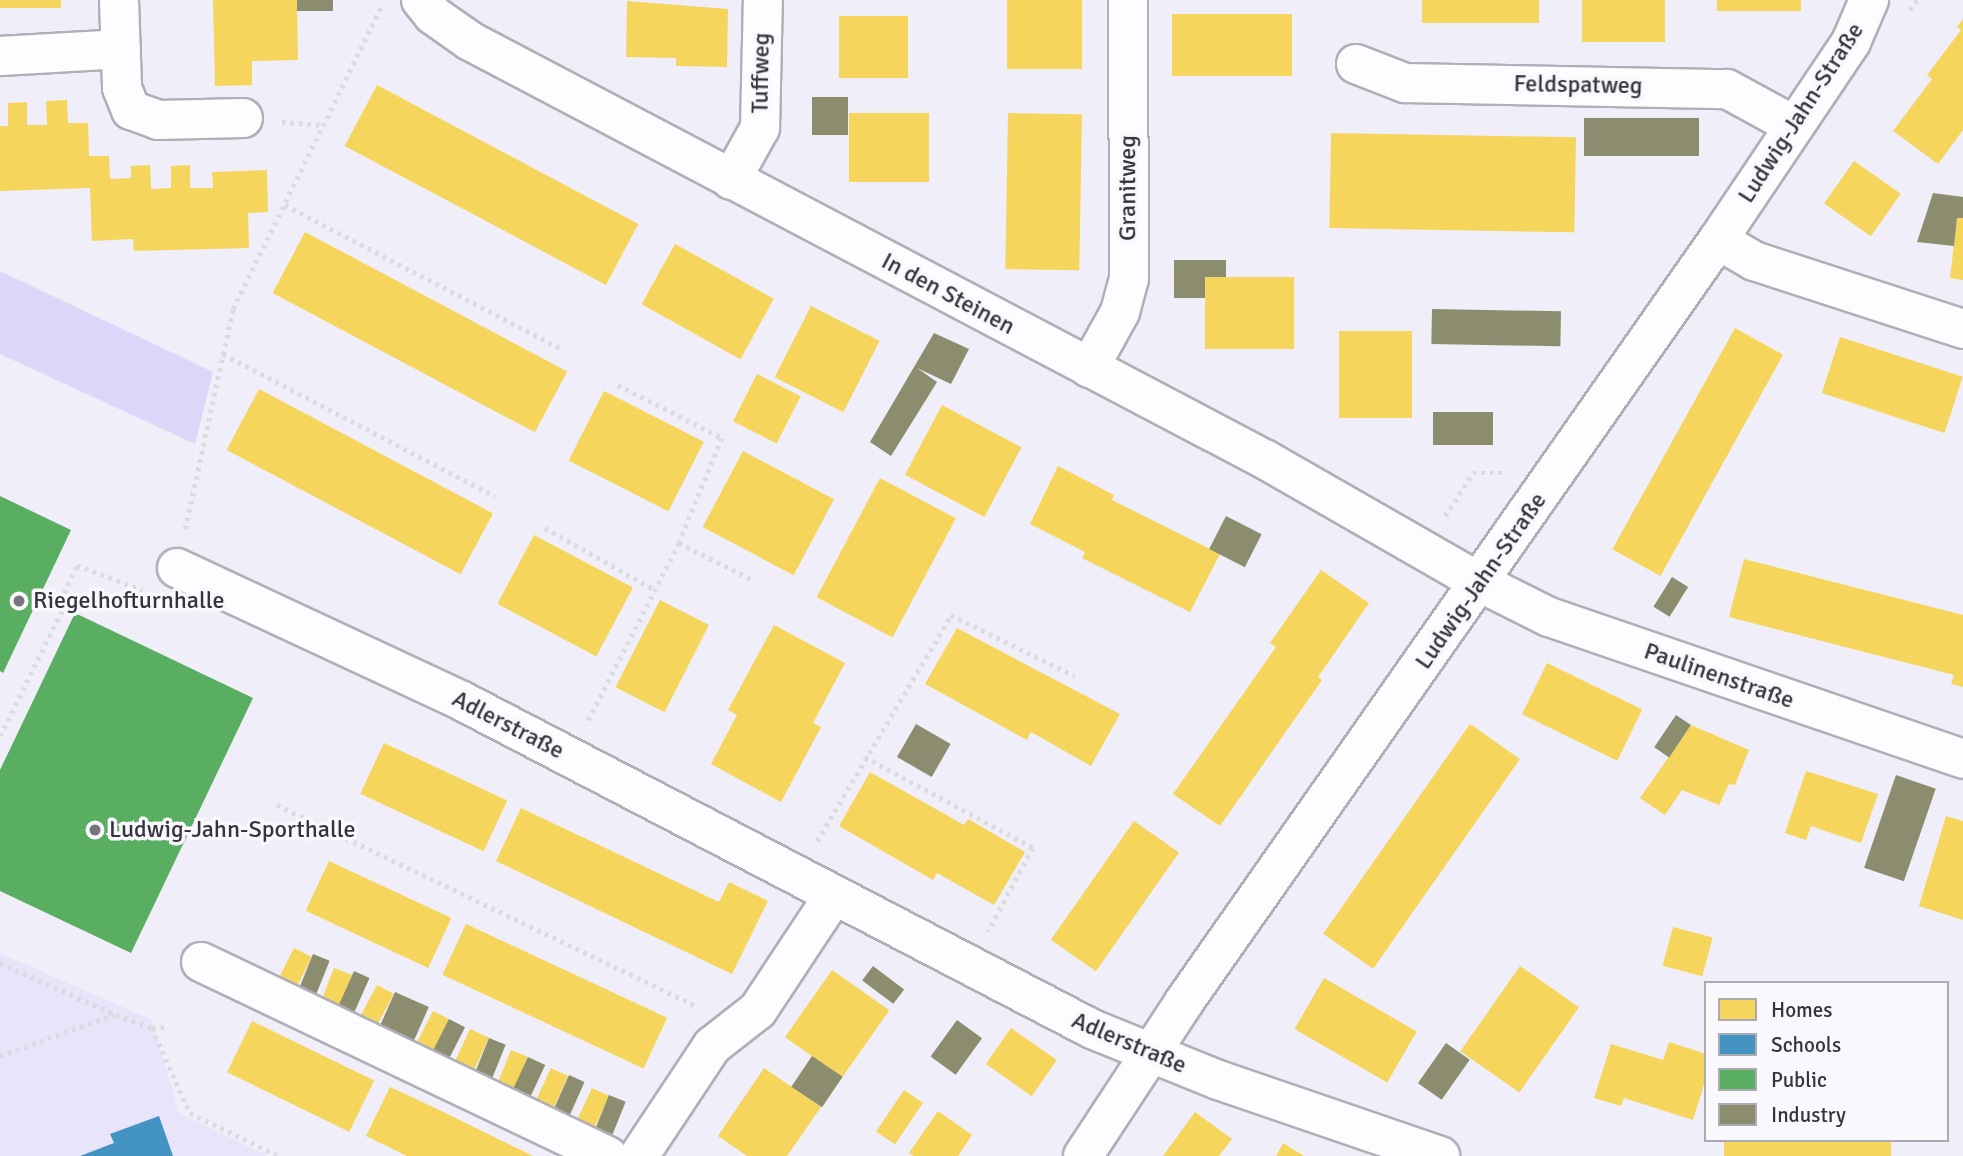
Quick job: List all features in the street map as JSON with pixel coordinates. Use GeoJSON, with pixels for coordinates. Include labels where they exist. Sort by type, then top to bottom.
{"type":"FeatureCollection","features":[{"type":"Feature","properties":{"kind":"street"},"geometry":{"type":"LineString","coordinates":[[119,0],[122,88],[131,110],[158,120],[243,118]]}},
{"type":"Feature","properties":{"kind":"street","name":"In den Steinen"},"geometry":{"type":"LineString","coordinates":[[421,0],[470,41],[1089,368],[1424,549],[1479,582]]}},
{"type":"Feature","properties":{"kind":"street","name":"Tuffweg"},"geometry":{"type":"LineString","coordinates":[[731,180],[760,128],[763,0]]}},
{"type":"Feature","properties":{"kind":"street","name":"Granitweg"},"geometry":{"type":"LineString","coordinates":[[1089,368],[1119,312],[1129,279],[1128,0]]}},
{"type":"Feature","properties":{"kind":"street","name":"Ludwig-Jahn-Straße"},"geometry":{"type":"LineString","coordinates":[[1083,1156],[1152,1055],[1184,1002],[1718,240],[1852,41],[1869,0]]}},
{"type":"Feature","properties":{"kind":"street"},"geometry":{"type":"LineString","coordinates":[[0,55],[121,49]]}},
{"type":"Feature","properties":{"kind":"street","name":"Feldspatweg"},"geometry":{"type":"LineString","coordinates":[[1356,64],[1405,83],[1727,89],[1793,125]]}},
{"type":"Feature","properties":{"kind":"street"},"geometry":{"type":"LineString","coordinates":[[1718,240],[1754,261],[1963,329]]}},
{"type":"Feature","properties":{"kind":"street","name":"Adlerstraße"},"geometry":{"type":"LineString","coordinates":[[177,568],[462,701],[1092,1029],[1152,1055],[1440,1156]]}},
{"type":"Feature","properties":{"kind":"street","name":"Paulinenstraße"},"geometry":{"type":"LineString","coordinates":[[1479,582],[1549,617],[1963,759]]}},
{"type":"Feature","properties":{"kind":"street"},"geometry":{"type":"LineString","coordinates":[[639,1156],[712,1046],[740,1027],[758,1010],[834,895]]}},
{"type":"Feature","properties":{"kind":"street"},"geometry":{"type":"LineString","coordinates":[[201,961],[608,1156]]}},
{"type":"Feature","properties":{"kind":"path"},"geometry":{"type":"LineString","coordinates":[[0,736],[63,608],[64,593],[76,565],[155,596],[177,568],[233,309],[385,0]]}},
{"type":"Feature","properties":{"kind":"path"},"geometry":{"type":"LineString","coordinates":[[285,205],[562,349]]}},
{"type":"Feature","properties":{"kind":"path"},"geometry":{"type":"LineString","coordinates":[[223,354],[495,496]]}},
{"type":"Feature","properties":{"kind":"path"},"geometry":{"type":"LineString","coordinates":[[586,723],[679,543],[722,438],[618,385]]}},
{"type":"Feature","properties":{"kind":"path"},"geometry":{"type":"LineString","coordinates":[[1424,549],[1473,473],[1556,474]]}},
{"type":"Feature","properties":{"kind":"path"},"geometry":{"type":"LineString","coordinates":[[545,528],[655,590]]}},
{"type":"Feature","properties":{"kind":"path"},"geometry":{"type":"LineString","coordinates":[[679,543],[751,579]]}},
{"type":"Feature","properties":{"kind":"path"},"geometry":{"type":"LineString","coordinates":[[797,876],[951,615],[1075,676]]}},
{"type":"Feature","properties":{"kind":"path"},"geometry":{"type":"LineString","coordinates":[[865,757],[1033,848],[970,965]]}},
{"type":"Feature","properties":{"kind":"path"},"geometry":{"type":"LineString","coordinates":[[277,805],[740,1027]]}},
{"type":"Feature","properties":{"kind":"path"},"geometry":{"type":"LineString","coordinates":[[0,963],[116,1015],[152,1028],[169,1027]]}},
{"type":"Feature","properties":{"kind":"path"},"geometry":{"type":"LineString","coordinates":[[0,1056],[116,1015]]}},
{"type":"Feature","properties":{"kind":"path"},"geometry":{"type":"LineString","coordinates":[[152,1028],[190,1113],[279,1156]]}},
{"type":"Feature","properties":{"kind":"shaded area"},"geometry":{"type":"Polygon","coordinates":[[[0,271],[213,372],[195,444],[0,354],[0,271]]]}},
{"type":"Feature","properties":{"kind":"shaded area"},"geometry":{"type":"Polygon","coordinates":[[[0,953],[152,1020],[179,1113],[268,1156],[0,1156],[0,953]]]}},
{"type":"Feature","properties":{"kind":"building: Homes"},"geometry":{"type":"Polygon","coordinates":[[[0,0],[61,0],[61,8],[0,8],[0,0]]]}},
{"type":"Feature","properties":{"kind":"building: Homes"},"geometry":{"type":"Polygon","coordinates":[[[213,0],[297,0],[298,60],[252,61],[252,85],[215,86],[213,0]]]}},
{"type":"Feature","properties":{"kind":"building: Homes"},"geometry":{"type":"Polygon","coordinates":[[[1007,0],[1082,0],[1082,69],[1007,69],[1007,0]]]}},
{"type":"Feature","properties":{"kind":"building: Homes"},"geometry":{"type":"Polygon","coordinates":[[[1422,0],[1539,0],[1539,23],[1422,23],[1422,0]]]}},
{"type":"Feature","properties":{"kind":"building: Homes"},"geometry":{"type":"Polygon","coordinates":[[[1582,0],[1665,0],[1665,42],[1582,42],[1582,0]]]}},
{"type":"Feature","properties":{"kind":"building: Homes"},"geometry":{"type":"Polygon","coordinates":[[[1717,0],[1801,0],[1801,11],[1717,11],[1717,0]]]}},
{"type":"Feature","properties":{"kind":"building: Homes"},"geometry":{"type":"Polygon","coordinates":[[[627,1],[728,9],[727,67],[676,66],[676,58],[626,57],[627,1]]]}},
{"type":"Feature","properties":{"kind":"building: Homes"},"geometry":{"type":"Polygon","coordinates":[[[1172,14],[1292,14],[1292,76],[1172,76],[1172,14]]]}},
{"type":"Feature","properties":{"kind":"building: Homes"},"geometry":{"type":"Polygon","coordinates":[[[839,16],[908,16],[908,78],[839,78],[839,16]]]}},
{"type":"Feature","properties":{"kind":"building: Homes"},"geometry":{"type":"Polygon","coordinates":[[[1963,19],[1963,130],[1938,164],[1893,131],[1932,79],[1927,75],[1961,30],[1957,27],[1963,19]]]}},
{"type":"Feature","properties":{"kind":"building: Homes"},"geometry":{"type":"Polygon","coordinates":[[[377,85],[638,224],[606,285],[345,146],[377,85]]]}},
{"type":"Feature","properties":{"kind":"building: Homes"},"geometry":{"type":"Polygon","coordinates":[[[67,100],[68,123],[88,123],[89,156],[109,156],[110,179],[131,178],[131,166],[150,165],[151,189],[171,188],[171,166],[190,165],[190,188],[213,188],[212,172],[267,170],[268,212],[248,213],[249,248],[134,251],[133,239],[92,241],[90,188],[0,191],[0,126],[8,126],[8,103],[27,102],[27,125],[47,125],[46,101],[67,100]]]}},
{"type":"Feature","properties":{"kind":"building: Homes"},"geometry":{"type":"Polygon","coordinates":[[[849,113],[929,113],[929,182],[849,182],[849,113]]]}},
{"type":"Feature","properties":{"kind":"building: Homes"},"geometry":{"type":"Polygon","coordinates":[[[1008,113],[1082,114],[1079,270],[1005,269],[1008,113]]]}},
{"type":"Feature","properties":{"kind":"building: Homes"},"geometry":{"type":"Polygon","coordinates":[[[1331,133],[1576,137],[1574,232],[1329,228],[1331,133]]]}},
{"type":"Feature","properties":{"kind":"building: Homes"},"geometry":{"type":"Polygon","coordinates":[[[1854,161],[1901,194],[1871,236],[1824,204],[1854,161]]]}},
{"type":"Feature","properties":{"kind":"building: Homes"},"geometry":{"type":"Polygon","coordinates":[[[1957,218],[1963,218],[1963,280],[1950,278],[1957,218]]]}},
{"type":"Feature","properties":{"kind":"building: Homes"},"geometry":{"type":"Polygon","coordinates":[[[305,232],[567,371],[535,432],[273,293],[305,232]]]}},
{"type":"Feature","properties":{"kind":"building: Homes"},"geometry":{"type":"Polygon","coordinates":[[[675,244],[774,299],[740,359],[642,304],[675,244]]]}},
{"type":"Feature","properties":{"kind":"building: Homes"},"geometry":{"type":"Polygon","coordinates":[[[1205,277],[1294,277],[1294,349],[1205,349],[1205,277]]]}},
{"type":"Feature","properties":{"kind":"building: Homes"},"geometry":{"type":"Polygon","coordinates":[[[811,306],[880,341],[843,412],[775,377],[811,306]]]}},
{"type":"Feature","properties":{"kind":"building: Homes"},"geometry":{"type":"Polygon","coordinates":[[[1735,328],[1783,355],[1660,576],[1612,549],[1735,328]]]}},
{"type":"Feature","properties":{"kind":"building: Homes"},"geometry":{"type":"Polygon","coordinates":[[[1339,331],[1412,331],[1412,418],[1339,418],[1339,331]]]}},
{"type":"Feature","properties":{"kind":"building: Homes"},"geometry":{"type":"Polygon","coordinates":[[[1840,337],[1963,377],[1944,433],[1822,393],[1840,337]]]}},
{"type":"Feature","properties":{"kind":"building: Homes"},"geometry":{"type":"Polygon","coordinates":[[[757,374],[801,396],[777,443],[733,421],[757,374]]]}},
{"type":"Feature","properties":{"kind":"building: Homes"},"geometry":{"type":"Polygon","coordinates":[[[259,389],[493,513],[461,574],[227,450],[259,389]]]}},
{"type":"Feature","properties":{"kind":"building: Homes"},"geometry":{"type":"Polygon","coordinates":[[[604,391],[704,442],[668,511],[569,460],[604,391]]]}},
{"type":"Feature","properties":{"kind":"building: Homes"},"geometry":{"type":"Polygon","coordinates":[[[942,405],[1021,447],[984,517],[905,475],[942,405]]]}},
{"type":"Feature","properties":{"kind":"building: Homes"},"geometry":{"type":"Polygon","coordinates":[[[743,451],[834,499],[794,575],[703,527],[743,451]]]}},
{"type":"Feature","properties":{"kind":"building: Homes"},"geometry":{"type":"Polygon","coordinates":[[[1058,466],[1114,495],[1112,500],[1220,554],[1190,612],[1082,558],[1085,552],[1030,524],[1058,466]]]}},
{"type":"Feature","properties":{"kind":"building: Homes"},"geometry":{"type":"Polygon","coordinates":[[[880,478],[956,518],[893,638],[817,597],[880,478]]]}},
{"type":"Feature","properties":{"kind":"building: Homes"},"geometry":{"type":"Polygon","coordinates":[[[534,535],[633,588],[596,656],[497,604],[534,535]]]}},
{"type":"Feature","properties":{"kind":"building: Homes"},"geometry":{"type":"Polygon","coordinates":[[[1744,559],[1963,615],[1963,687],[1951,684],[1954,675],[1729,617],[1744,559]]]}},
{"type":"Feature","properties":{"kind":"building: Homes"},"geometry":{"type":"Polygon","coordinates":[[[1321,570],[1369,603],[1318,677],[1322,680],[1220,826],[1173,794],[1276,647],[1270,643],[1321,570]]]}},
{"type":"Feature","properties":{"kind":"building: Homes"},"geometry":{"type":"Polygon","coordinates":[[[660,600],[709,625],[665,712],[616,687],[660,600]]]}},
{"type":"Feature","properties":{"kind":"building: Homes"},"geometry":{"type":"Polygon","coordinates":[[[774,625],[845,663],[813,723],[821,727],[781,802],[711,764],[737,715],[728,710],[774,625]]]}},
{"type":"Feature","properties":{"kind":"building: Homes"},"geometry":{"type":"Polygon","coordinates":[[[957,628],[1120,714],[1091,766],[1031,732],[1027,740],[925,684],[957,628]]]}},
{"type":"Feature","properties":{"kind":"building: Homes"},"geometry":{"type":"Polygon","coordinates":[[[1547,663],[1642,709],[1617,761],[1522,714],[1547,663]]]}},
{"type":"Feature","properties":{"kind":"building: Homes"},"geometry":{"type":"Polygon","coordinates":[[[1470,724],[1520,759],[1373,969],[1323,934],[1470,724]]]}},
{"type":"Feature","properties":{"kind":"building: Homes"},"geometry":{"type":"Polygon","coordinates":[[[1691,725],[1749,750],[1735,785],[1729,784],[1719,805],[1682,790],[1665,815],[1640,798],[1691,725]]]}},
{"type":"Feature","properties":{"kind":"building: Homes"},"geometry":{"type":"Polygon","coordinates":[[[384,743],[507,800],[484,851],[360,794],[384,743]]]}},
{"type":"Feature","properties":{"kind":"building: Homes"},"geometry":{"type":"Polygon","coordinates":[[[1806,771],[1878,794],[1861,843],[1811,826],[1806,840],[1785,833],[1806,771]]]}},
{"type":"Feature","properties":{"kind":"building: Homes"},"geometry":{"type":"Polygon","coordinates":[[[870,772],[964,825],[968,819],[1025,852],[994,905],[937,873],[933,880],[839,826],[870,772]]]}},
{"type":"Feature","properties":{"kind":"building: Homes"},"geometry":{"type":"Polygon","coordinates":[[[521,808],[719,902],[729,882],[768,901],[732,974],[496,861],[521,808]]]}},
{"type":"Feature","properties":{"kind":"building: Homes"},"geometry":{"type":"Polygon","coordinates":[[[1946,816],[1963,821],[1963,920],[1919,906],[1946,816]]]}},
{"type":"Feature","properties":{"kind":"building: Homes"},"geometry":{"type":"Polygon","coordinates":[[[1134,821],[1179,853],[1096,971],[1051,940],[1134,821]]]}},
{"type":"Feature","properties":{"kind":"building: Homes"},"geometry":{"type":"Polygon","coordinates":[[[329,861],[451,918],[428,968],[306,911],[329,861]]]}},
{"type":"Feature","properties":{"kind":"building: Homes"},"geometry":{"type":"Polygon","coordinates":[[[466,924],[667,1018],[644,1069],[442,975],[466,924]]]}},
{"type":"Feature","properties":{"kind":"building: Homes"},"geometry":{"type":"Polygon","coordinates":[[[1673,927],[1713,938],[1702,976],[1663,966],[1673,927]]]}},
{"type":"Feature","properties":{"kind":"building: Homes"},"geometry":{"type":"Polygon","coordinates":[[[294,948],[312,957],[297,986],[279,977],[294,948]]]}},
{"type":"Feature","properties":{"kind":"building: Homes"},"geometry":{"type":"Polygon","coordinates":[[[1520,966],[1579,1007],[1519,1092],[1460,1051],[1520,966]]]}},
{"type":"Feature","properties":{"kind":"building: Homes"},"geometry":{"type":"Polygon","coordinates":[[[334,968],[352,975],[340,1005],[323,998],[334,968]]]}},
{"type":"Feature","properties":{"kind":"building: Homes"},"geometry":{"type":"Polygon","coordinates":[[[832,970],[889,1010],[842,1077],[785,1037],[832,970]]]}},
{"type":"Feature","properties":{"kind":"building: Homes"},"geometry":{"type":"Polygon","coordinates":[[[1324,978],[1417,1032],[1387,1083],[1294,1029],[1324,978]]]}},
{"type":"Feature","properties":{"kind":"building: Homes"},"geometry":{"type":"Polygon","coordinates":[[[377,985],[394,994],[376,1027],[360,1018],[377,985]]]}},
{"type":"Feature","properties":{"kind":"building: Homes"},"geometry":{"type":"Polygon","coordinates":[[[433,1011],[449,1019],[432,1053],[416,1045],[433,1011]]]}},
{"type":"Feature","properties":{"kind":"building: Homes"},"geometry":{"type":"Polygon","coordinates":[[[252,1021],[374,1081],[349,1132],[227,1072],[252,1021]]]}},
{"type":"Feature","properties":{"kind":"building: Homes"},"geometry":{"type":"Polygon","coordinates":[[[1011,1028],[1057,1060],[1032,1096],[986,1064],[1011,1028]]]}},
{"type":"Feature","properties":{"kind":"building: Homes"},"geometry":{"type":"Polygon","coordinates":[[[470,1029],[489,1038],[474,1071],[455,1062],[470,1029]]]}},
{"type":"Feature","properties":{"kind":"building: Homes"},"geometry":{"type":"Polygon","coordinates":[[[1669,1042],[1704,1053],[1704,1084],[1693,1120],[1624,1098],[1621,1106],[1594,1098],[1611,1044],[1663,1060],[1669,1042]]]}},
{"type":"Feature","properties":{"kind":"building: Homes"},"geometry":{"type":"Polygon","coordinates":[[[511,1050],[528,1057],[514,1090],[498,1083],[511,1050]]]}},
{"type":"Feature","properties":{"kind":"building: Homes"},"geometry":{"type":"Polygon","coordinates":[[[551,1068],[568,1076],[554,1107],[537,1099],[551,1068]]]}},
{"type":"Feature","properties":{"kind":"building: Homes"},"geometry":{"type":"Polygon","coordinates":[[[764,1068],[821,1107],[787,1156],[747,1156],[718,1136],[764,1068]]]}},
{"type":"Feature","properties":{"kind":"building: Homes"},"geometry":{"type":"Polygon","coordinates":[[[390,1087],[533,1156],[407,1156],[366,1136],[390,1087]]]}},
{"type":"Feature","properties":{"kind":"building: Homes"},"geometry":{"type":"Polygon","coordinates":[[[592,1088],[609,1096],[594,1128],[577,1120],[592,1088]]]}},
{"type":"Feature","properties":{"kind":"building: Homes"},"geometry":{"type":"Polygon","coordinates":[[[904,1090],[923,1103],[895,1144],[876,1131],[904,1090]]]}},
{"type":"Feature","properties":{"kind":"building: Homes"},"geometry":{"type":"Polygon","coordinates":[[[938,1111],[972,1135],[958,1156],[914,1156],[909,1153],[938,1111]]]}},
{"type":"Feature","properties":{"kind":"building: Homes"},"geometry":{"type":"Polygon","coordinates":[[[1195,1112],[1232,1139],[1219,1156],[1163,1156],[1195,1112]]]}},
{"type":"Feature","properties":{"kind":"building: Homes"},"geometry":{"type":"Polygon","coordinates":[[[1724,1142],[1891,1142],[1891,1156],[1724,1156],[1724,1142]]]}},
{"type":"Feature","properties":{"kind":"building: Homes"},"geometry":{"type":"Polygon","coordinates":[[[1283,1143],[1304,1156],[1276,1156],[1283,1143]]]}},
{"type":"Feature","properties":{"kind":"building: Schools"},"geometry":{"type":"Polygon","coordinates":[[[159,1116],[173,1156],[80,1156],[114,1143],[110,1134],[159,1116]]]}},
{"type":"Feature","properties":{"kind":"building: Public","name":"Riegelhofturnhalle"},"geometry":{"type":"Polygon","coordinates":[[[0,496],[71,530],[3,673],[0,671],[0,496]]]}},
{"type":"Feature","properties":{"kind":"building: Public","name":"Ludwig-Jahn-Sporthalle"},"geometry":{"type":"Polygon","coordinates":[[[75,613],[253,698],[131,953],[0,891],[0,770],[75,613]]]}},
{"type":"Feature","properties":{"kind":"building: Industry"},"geometry":{"type":"Polygon","coordinates":[[[297,0],[333,0],[333,11],[297,11],[297,0]]]}},
{"type":"Feature","properties":{"kind":"building: Industry"},"geometry":{"type":"Polygon","coordinates":[[[812,97],[848,97],[848,135],[812,135],[812,97]]]}},
{"type":"Feature","properties":{"kind":"building: Industry"},"geometry":{"type":"Polygon","coordinates":[[[1584,118],[1699,118],[1699,156],[1584,156],[1584,118]]]}},
{"type":"Feature","properties":{"kind":"building: Industry"},"geometry":{"type":"Polygon","coordinates":[[[1933,193],[1963,197],[1963,218],[1957,218],[1954,246],[1917,242],[1933,193]]]}},
{"type":"Feature","properties":{"kind":"building: Industry"},"geometry":{"type":"Polygon","coordinates":[[[1174,260],[1226,260],[1226,277],[1205,277],[1205,298],[1174,298],[1174,260]]]}},
{"type":"Feature","properties":{"kind":"building: Industry"},"geometry":{"type":"Polygon","coordinates":[[[1432,309],[1561,311],[1560,346],[1431,344],[1432,309]]]}},
{"type":"Feature","properties":{"kind":"building: Industry"},"geometry":{"type":"Polygon","coordinates":[[[934,333],[969,349],[951,384],[917,368],[937,382],[891,456],[870,442],[934,333]]]}},
{"type":"Feature","properties":{"kind":"building: Industry"},"geometry":{"type":"Polygon","coordinates":[[[1433,412],[1493,412],[1493,445],[1433,445],[1433,412]]]}},
{"type":"Feature","properties":{"kind":"building: Industry"},"geometry":{"type":"Polygon","coordinates":[[[1226,516],[1262,534],[1245,567],[1209,549],[1226,516]]]}},
{"type":"Feature","properties":{"kind":"building: Industry"},"geometry":{"type":"Polygon","coordinates":[[[1672,577],[1688,587],[1670,617],[1653,607],[1672,577]]]}},
{"type":"Feature","properties":{"kind":"building: Industry"},"geometry":{"type":"Polygon","coordinates":[[[1676,715],[1691,725],[1669,757],[1654,747],[1676,715]]]}},
{"type":"Feature","properties":{"kind":"building: Industry"},"geometry":{"type":"Polygon","coordinates":[[[916,724],[951,744],[932,777],[897,757],[916,724]]]}},
{"type":"Feature","properties":{"kind":"building: Industry"},"geometry":{"type":"Polygon","coordinates":[[[1896,775],[1936,789],[1904,881],[1864,868],[1896,775]]]}},
{"type":"Feature","properties":{"kind":"building: Industry"},"geometry":{"type":"Polygon","coordinates":[[[313,954],[330,961],[316,994],[300,987],[313,954]]]}},
{"type":"Feature","properties":{"kind":"building: Industry"},"geometry":{"type":"Polygon","coordinates":[[[873,966],[904,989],[893,1004],[862,980],[873,966]]]}},
{"type":"Feature","properties":{"kind":"building: Industry"},"geometry":{"type":"Polygon","coordinates":[[[354,971],[370,978],[354,1012],[339,1005],[354,971]]]}},
{"type":"Feature","properties":{"kind":"building: Industry"},"geometry":{"type":"Polygon","coordinates":[[[395,992],[429,1007],[413,1042],[380,1027],[395,992]]]}},
{"type":"Feature","properties":{"kind":"building: Industry"},"geometry":{"type":"Polygon","coordinates":[[[449,1019],[465,1027],[448,1060],[432,1052],[449,1019]]]}},
{"type":"Feature","properties":{"kind":"building: Industry"},"geometry":{"type":"Polygon","coordinates":[[[957,1020],[982,1038],[956,1075],[931,1056],[957,1020]]]}},
{"type":"Feature","properties":{"kind":"building: Industry"},"geometry":{"type":"Polygon","coordinates":[[[489,1038],[506,1045],[492,1078],[476,1071],[489,1038]]]}},
{"type":"Feature","properties":{"kind":"building: Industry"},"geometry":{"type":"Polygon","coordinates":[[[1446,1043],[1470,1060],[1442,1100],[1418,1083],[1446,1043]]]}},
{"type":"Feature","properties":{"kind":"building: Industry"},"geometry":{"type":"Polygon","coordinates":[[[812,1056],[843,1077],[822,1107],[791,1087],[812,1056]]]}},
{"type":"Feature","properties":{"kind":"building: Industry"},"geometry":{"type":"Polygon","coordinates":[[[528,1057],[545,1065],[530,1099],[512,1091],[528,1057]]]}},
{"type":"Feature","properties":{"kind":"building: Industry"},"geometry":{"type":"Polygon","coordinates":[[[569,1075],[585,1082],[569,1116],[554,1109],[569,1075]]]}},
{"type":"Feature","properties":{"kind":"building: Industry"},"geometry":{"type":"Polygon","coordinates":[[[609,1095],[626,1102],[613,1134],[596,1127],[609,1095]]]}},
{"type":"Feature","properties":{"kind":"place","name":"Riegelhofturnhalle"},"geometry":{"type":"Point","coordinates":[19,601]}},
{"type":"Feature","properties":{"kind":"place","name":"Ludwig-Jahn-Sporthalle"},"geometry":{"type":"Point","coordinates":[95,830]}}]}
